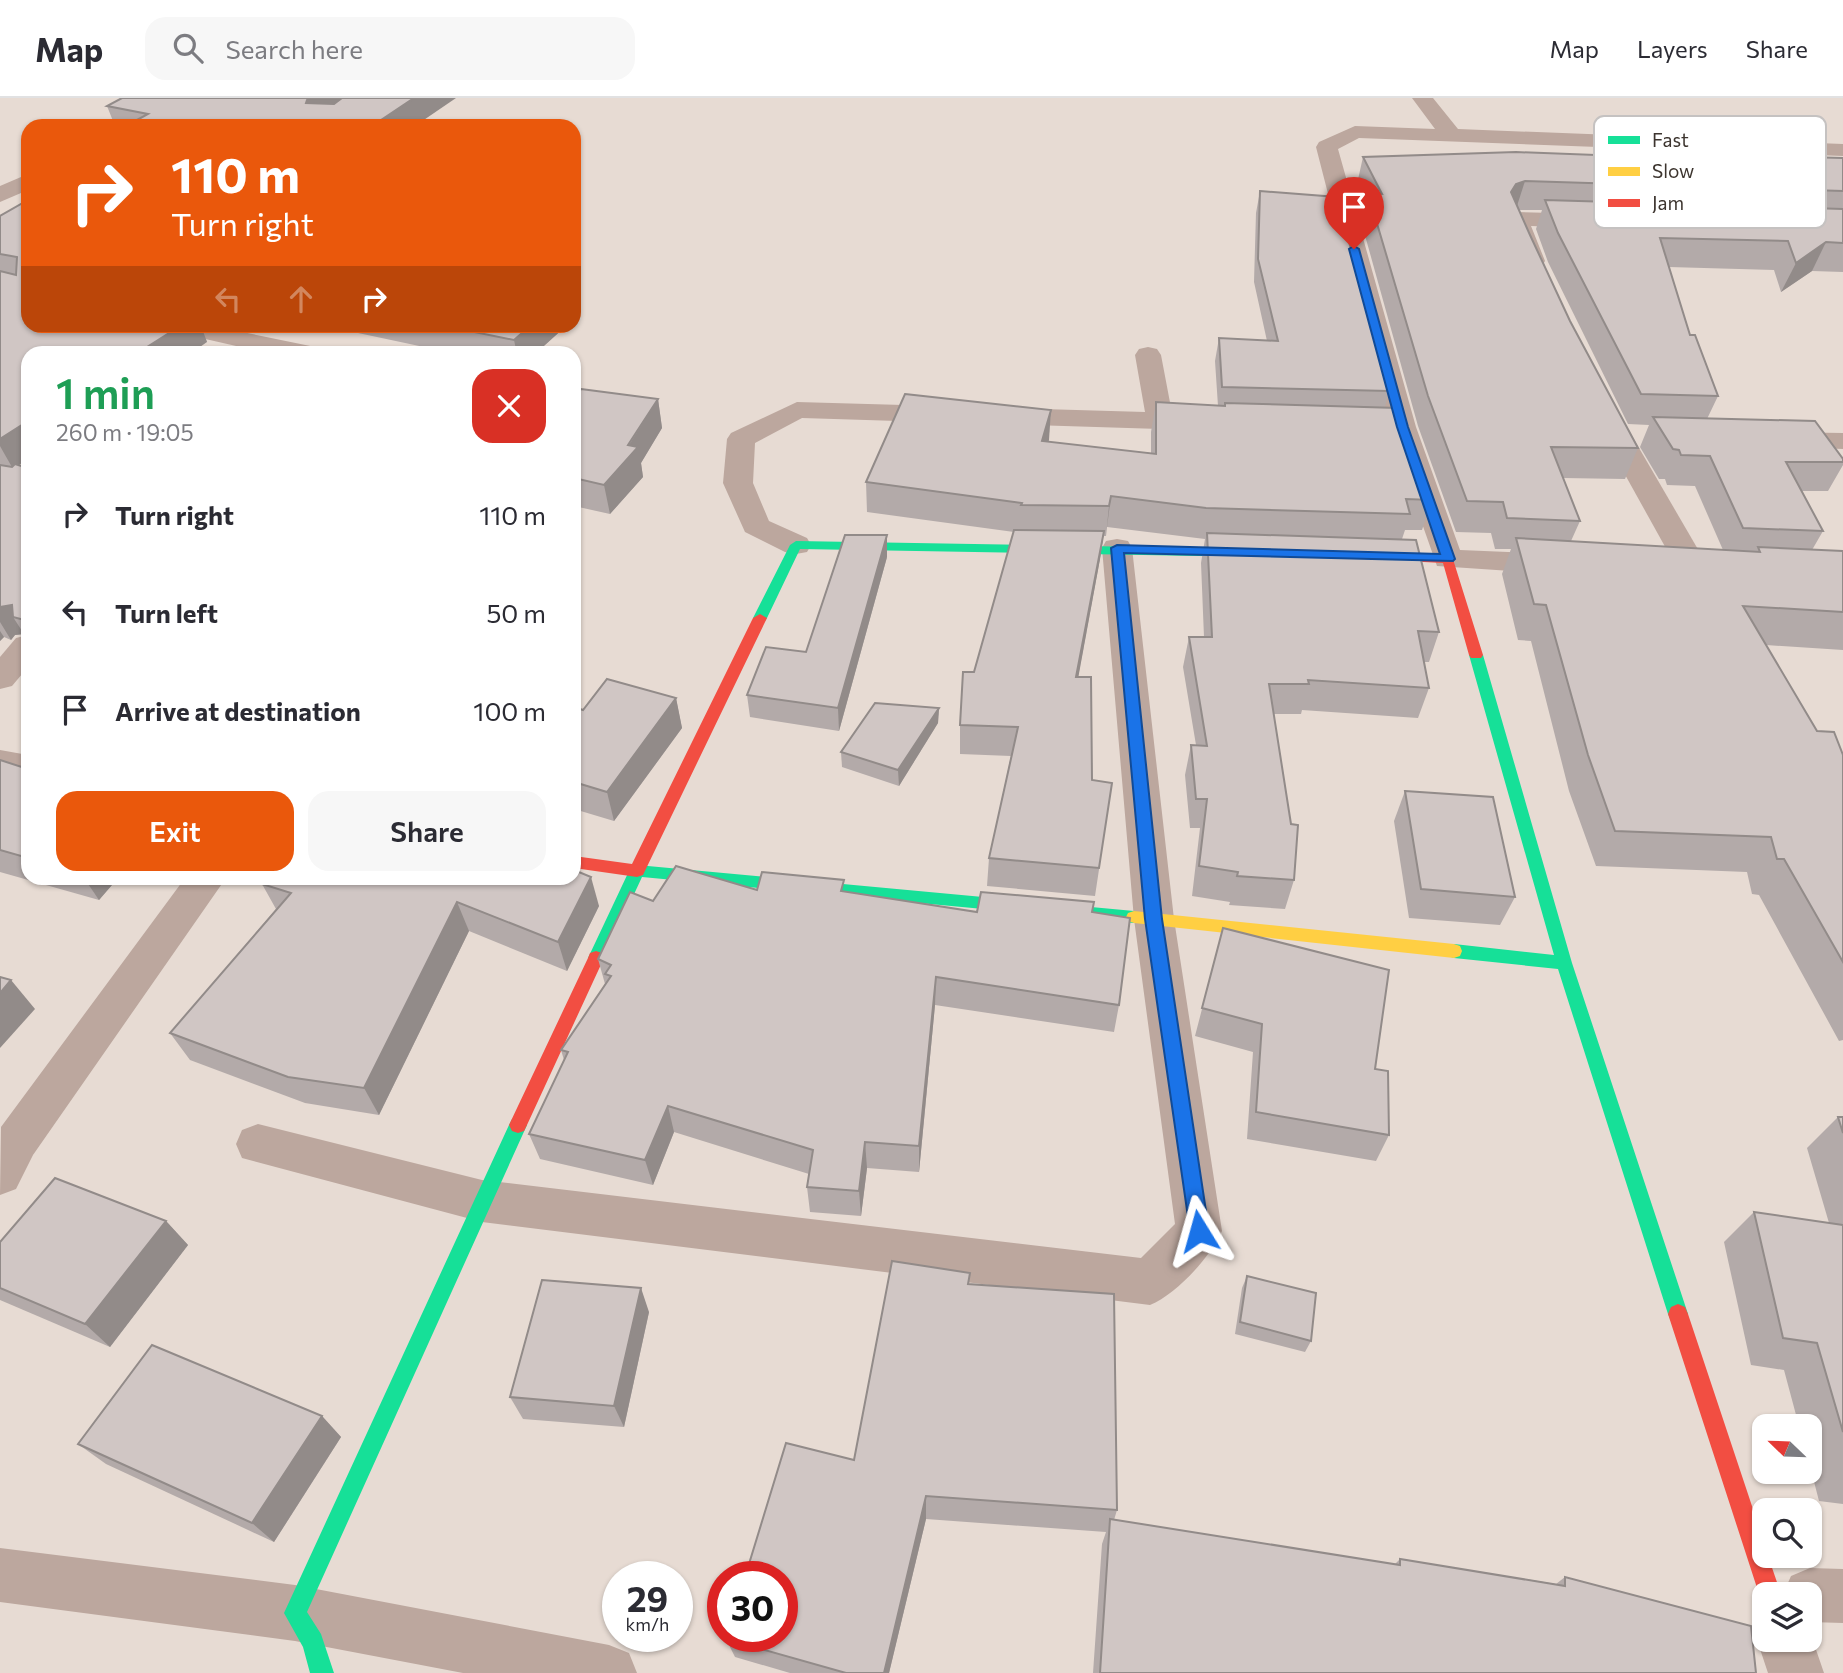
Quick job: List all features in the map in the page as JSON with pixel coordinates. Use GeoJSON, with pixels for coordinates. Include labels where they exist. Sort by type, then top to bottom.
{"type":"FeatureCollection","features":[{"type":"Feature","properties":{"kind":"street"},"geometry":{"type":"LineString","coordinates":[[1422,98],[1452,136]]}},
{"type":"Feature","properties":{"kind":"street"},"geometry":{"type":"LineString","coordinates":[[1594,141],[1355,132],[1327,147],[1389,427],[1448,559],[1564,963],[1766,1582]]}},
{"type":"Feature","properties":{"kind":"street"},"geometry":{"type":"LineString","coordinates":[[0,195],[21,184]]}},
{"type":"Feature","properties":{"kind":"street"},"geometry":{"type":"LineString","coordinates":[[1546,288],[1517,219],[1594,221]]}},
{"type":"Feature","properties":{"kind":"street"},"geometry":{"type":"LineString","coordinates":[[212,333],[274,346]]}},
{"type":"Feature","properties":{"kind":"street"},"geometry":{"type":"LineString","coordinates":[[1148,355],[1160,421]]}},
{"type":"Feature","properties":{"kind":"street"},"geometry":{"type":"LineString","coordinates":[[1598,398],[1629,436],[1708,570],[1653,568]]}},
{"type":"Feature","properties":{"kind":"street"},"geometry":{"type":"LineString","coordinates":[[1227,422],[797,410],[741,439],[738,483],[756,526],[796,545],[1117,548],[1269,553]]}},
{"type":"Feature","properties":{"kind":"street"},"geometry":{"type":"LineString","coordinates":[[1749,439],[1843,442]]}},
{"type":"Feature","properties":{"kind":"street"},"geometry":{"type":"LineString","coordinates":[[295,1613],[482,1201],[637,871],[796,545]]}},
{"type":"Feature","properties":{"kind":"street"},"geometry":{"type":"LineString","coordinates":[[258,1144],[482,1201],[1150,1282],[1178,1267],[1199,1231],[1154,919],[1117,548]]}},
{"type":"Feature","properties":{"kind":"street"},"geometry":{"type":"LineString","coordinates":[[1352,556],[1585,565]]}},
{"type":"Feature","properties":{"kind":"street"},"geometry":{"type":"LineString","coordinates":[[0,678],[21,654]]}},
{"type":"Feature","properties":{"kind":"street"},"geometry":{"type":"LineString","coordinates":[[0,762],[21,766]]}},
{"type":"Feature","properties":{"kind":"street"},"geometry":{"type":"LineString","coordinates":[[581,863],[637,871],[1154,919],[1564,963]]}},
{"type":"Feature","properties":{"kind":"street"},"geometry":{"type":"LineString","coordinates":[[0,1175],[17,1141],[202,885]]}},
{"type":"Feature","properties":{"kind":"street"},"geometry":{"type":"LineString","coordinates":[[0,1575],[295,1613],[609,1673]]}},
{"type":"Feature","properties":{"kind":"street"},"geometry":{"type":"LineString","coordinates":[[1822,1595],[1843,1596]]}},
{"type":"Feature","properties":{"kind":"street"},"geometry":{"type":"LineString","coordinates":[[295,1613],[313,1643],[322,1673]]}},
{"type":"Feature","properties":{"kind":"street"},"geometry":{"type":"LineString","coordinates":[[1789,1652],[1796,1673]]}},
{"type":"Feature","properties":{"kind":"building"},"geometry":{"type":"Polygon","coordinates":[[[122,98],[309,98],[306,103],[334,104],[342,98],[414,98],[382,119],[139,119],[148,114],[107,106],[122,98]]]}},
{"type":"Feature","properties":{"kind":"building"},"geometry":{"type":"Polygon","coordinates":[[[1516,152],[1594,155],[1594,183],[1525,181],[1516,184],[1511,192],[1570,321],[1638,448],[1551,447],[1580,521],[1507,518],[1503,502],[1467,501],[1428,396],[1368,193],[1382,194],[1363,157],[1516,152]]]}},
{"type":"Feature","properties":{"kind":"building"},"geometry":{"type":"Polygon","coordinates":[[[1826,158],[1843,158],[1843,191],[1826,190],[1826,158]]]}},
{"type":"Feature","properties":{"kind":"building"},"geometry":{"type":"Polygon","coordinates":[[[1260,191],[1337,197],[1389,391],[1222,387],[1219,338],[1278,341],[1258,259],[1260,191]]]}},
{"type":"Feature","properties":{"kind":"building"},"geometry":{"type":"Polygon","coordinates":[[[1545,200],[1594,201],[1594,228],[1826,228],[1826,208],[1843,209],[1843,243],[1826,242],[1796,263],[1788,241],[1660,238],[1690,335],[1695,335],[1718,396],[1641,394],[1558,233],[1545,200]]]}},
{"type":"Feature","properties":{"kind":"building"},"geometry":{"type":"Polygon","coordinates":[[[21,204],[21,333],[169,333],[149,346],[21,346],[21,426],[0,439],[0,271],[16,275],[17,257],[0,254],[0,216],[21,204]]]}},
{"type":"Feature","properties":{"kind":"building"},"geometry":{"type":"Polygon","coordinates":[[[480,333],[522,333],[514,340],[480,333]]]}},
{"type":"Feature","properties":{"kind":"building"},"geometry":{"type":"Polygon","coordinates":[[[581,389],[658,399],[628,445],[638,447],[604,485],[581,480],[581,389]]]}},
{"type":"Feature","properties":{"kind":"building"},"geometry":{"type":"Polygon","coordinates":[[[905,394],[1051,410],[1042,441],[1156,454],[1156,402],[1225,406],[1225,403],[1398,408],[1432,500],[1406,499],[1410,514],[1206,508],[1111,496],[1109,506],[1021,505],[1022,503],[866,482],[905,394]]]}},
{"type":"Feature","properties":{"kind":"building"},"geometry":{"type":"Polygon","coordinates":[[[1653,417],[1815,421],[1843,462],[1786,462],[1823,531],[1743,528],[1710,456],[1681,455],[1679,450],[1673,449],[1653,417]]]}},
{"type":"Feature","properties":{"kind":"building"},"geometry":{"type":"Polygon","coordinates":[[[15,464],[21,466],[21,619],[13,617],[12,605],[0,607],[0,465],[12,467],[15,464]]]}},
{"type":"Feature","properties":{"kind":"building"},"geometry":{"type":"Polygon","coordinates":[[[1014,530],[1104,531],[1076,677],[1091,677],[1092,780],[1112,783],[1099,868],[989,858],[1018,727],[960,725],[963,672],[974,672],[1014,530]]]}},
{"type":"Feature","properties":{"kind":"building"},"geometry":{"type":"Polygon","coordinates":[[[1207,533],[1416,540],[1439,632],[1418,631],[1429,688],[1308,680],[1309,684],[1269,684],[1291,824],[1298,825],[1294,880],[1237,876],[1238,872],[1199,866],[1207,799],[1196,799],[1191,745],[1207,746],[1189,637],[1212,637],[1207,533]]]}},
{"type":"Feature","properties":{"kind":"building"},"geometry":{"type":"Polygon","coordinates":[[[845,535],[887,535],[838,708],[747,695],[766,647],[806,652],[845,535]]]}},
{"type":"Feature","properties":{"kind":"building"},"geometry":{"type":"Polygon","coordinates":[[[1516,538],[1760,552],[1758,547],[1843,551],[1843,612],[1743,606],[1817,731],[1834,732],[1843,755],[1843,962],[1784,859],[1777,859],[1771,837],[1615,831],[1588,755],[1546,605],[1534,604],[1516,538]]]}},
{"type":"Feature","properties":{"kind":"building"},"geometry":{"type":"Polygon","coordinates":[[[607,679],[676,698],[607,792],[581,784],[581,709],[607,679]]]}},
{"type":"Feature","properties":{"kind":"building"},"geometry":{"type":"Polygon","coordinates":[[[875,703],[939,708],[898,770],[841,752],[875,703]]]}},
{"type":"Feature","properties":{"kind":"building"},"geometry":{"type":"Polygon","coordinates":[[[0,760],[21,767],[21,856],[0,850],[0,760]]]}},
{"type":"Feature","properties":{"kind":"building"},"geometry":{"type":"Polygon","coordinates":[[[1405,791],[1493,797],[1515,897],[1421,889],[1405,791]]]}},
{"type":"Feature","properties":{"kind":"building"},"geometry":{"type":"Polygon","coordinates":[[[676,866],[757,890],[762,872],[844,880],[841,891],[977,912],[981,892],[1094,902],[1092,912],[1130,918],[1119,1005],[936,977],[919,1146],[865,1142],[859,1191],[807,1187],[813,1150],[668,1106],[645,1160],[529,1134],[568,1052],[561,1050],[611,976],[605,974],[611,965],[598,959],[630,892],[653,901],[676,866]]]}},
{"type":"Feature","properties":{"kind":"building"},"geometry":{"type":"Polygon","coordinates":[[[581,873],[591,877],[558,942],[457,902],[364,1088],[288,1077],[170,1033],[291,893],[265,885],[581,885],[581,873]]]}},
{"type":"Feature","properties":{"kind":"building"},"geometry":{"type":"Polygon","coordinates":[[[1223,928],[1389,970],[1375,1069],[1388,1071],[1389,1135],[1256,1112],[1262,1024],[1202,1008],[1223,928]]]}},
{"type":"Feature","properties":{"kind":"building"},"geometry":{"type":"Polygon","coordinates":[[[0,977],[11,980],[0,993],[0,977]]]}},
{"type":"Feature","properties":{"kind":"building"},"geometry":{"type":"Polygon","coordinates":[[[1838,1117],[1843,1117],[1843,1133],[1838,1117]]]}},
{"type":"Feature","properties":{"kind":"building"},"geometry":{"type":"Polygon","coordinates":[[[55,1178],[166,1221],[85,1324],[0,1288],[0,1242],[55,1178]]]}},
{"type":"Feature","properties":{"kind":"building"},"geometry":{"type":"Polygon","coordinates":[[[1754,1212],[1843,1225],[1843,1432],[1817,1343],[1783,1338],[1754,1212]]]}},
{"type":"Feature","properties":{"kind":"building"},"geometry":{"type":"Polygon","coordinates":[[[892,1261],[970,1273],[968,1284],[1114,1294],[1117,1510],[926,1496],[884,1673],[846,1673],[772,1652],[798,1652],[798,1561],[750,1561],[786,1443],[854,1460],[892,1261]]]}},
{"type":"Feature","properties":{"kind":"building"},"geometry":{"type":"Polygon","coordinates":[[[1247,1276],[1316,1293],[1311,1341],[1240,1322],[1247,1276]]]}},
{"type":"Feature","properties":{"kind":"building"},"geometry":{"type":"Polygon","coordinates":[[[542,1280],[641,1288],[614,1406],[510,1397],[542,1280]]]}},
{"type":"Feature","properties":{"kind":"building"},"geometry":{"type":"Polygon","coordinates":[[[152,1345],[322,1416],[252,1523],[78,1444],[152,1345]]]}},
{"type":"Feature","properties":{"kind":"building"},"geometry":{"type":"Polygon","coordinates":[[[1110,1519],[1400,1565],[1400,1559],[1565,1586],[1565,1577],[1751,1626],[1756,1673],[1100,1673],[1110,1519]]]}},
{"type":"Feature","properties":{"kind":"traffic: fast"},"geometry":{"type":"LineString","coordinates":[[760,618],[796,545],[1256,553]]}},
{"type":"Feature","properties":{"kind":"traffic: fast"},"geometry":{"type":"LineString","coordinates":[[1476,655],[1564,963],[1678,1314]]}},
{"type":"Feature","properties":{"kind":"traffic: fast"},"geometry":{"type":"LineString","coordinates":[[596,958],[637,871],[1134,917]]}},
{"type":"Feature","properties":{"kind":"traffic: fast"},"geometry":{"type":"LineString","coordinates":[[1454,951],[1564,963]]}},
{"type":"Feature","properties":{"kind":"traffic: fast"},"geometry":{"type":"LineString","coordinates":[[322,1673],[313,1642],[295,1613],[518,1125]]}},
{"type":"Feature","properties":{"kind":"traffic: slow"},"geometry":{"type":"LineString","coordinates":[[1134,917],[1454,951]]}},
{"type":"Feature","properties":{"kind":"traffic: jam"},"geometry":{"type":"LineString","coordinates":[[1369,556],[1448,559],[1476,655]]}},
{"type":"Feature","properties":{"kind":"traffic: jam"},"geometry":{"type":"LineString","coordinates":[[581,863],[637,871],[760,618]]}},
{"type":"Feature","properties":{"kind":"traffic: jam"},"geometry":{"type":"LineString","coordinates":[[518,1125],[596,958]]}},
{"type":"Feature","properties":{"kind":"traffic: jam"},"geometry":{"type":"LineString","coordinates":[[1678,1314],[1766,1582]]}},
{"type":"Feature","properties":{"kind":"route"},"geometry":{"type":"LineString","coordinates":[[1199,1231],[1154,919],[1117,548],[1448,559],[1402,427],[1354,249]]}}]}
